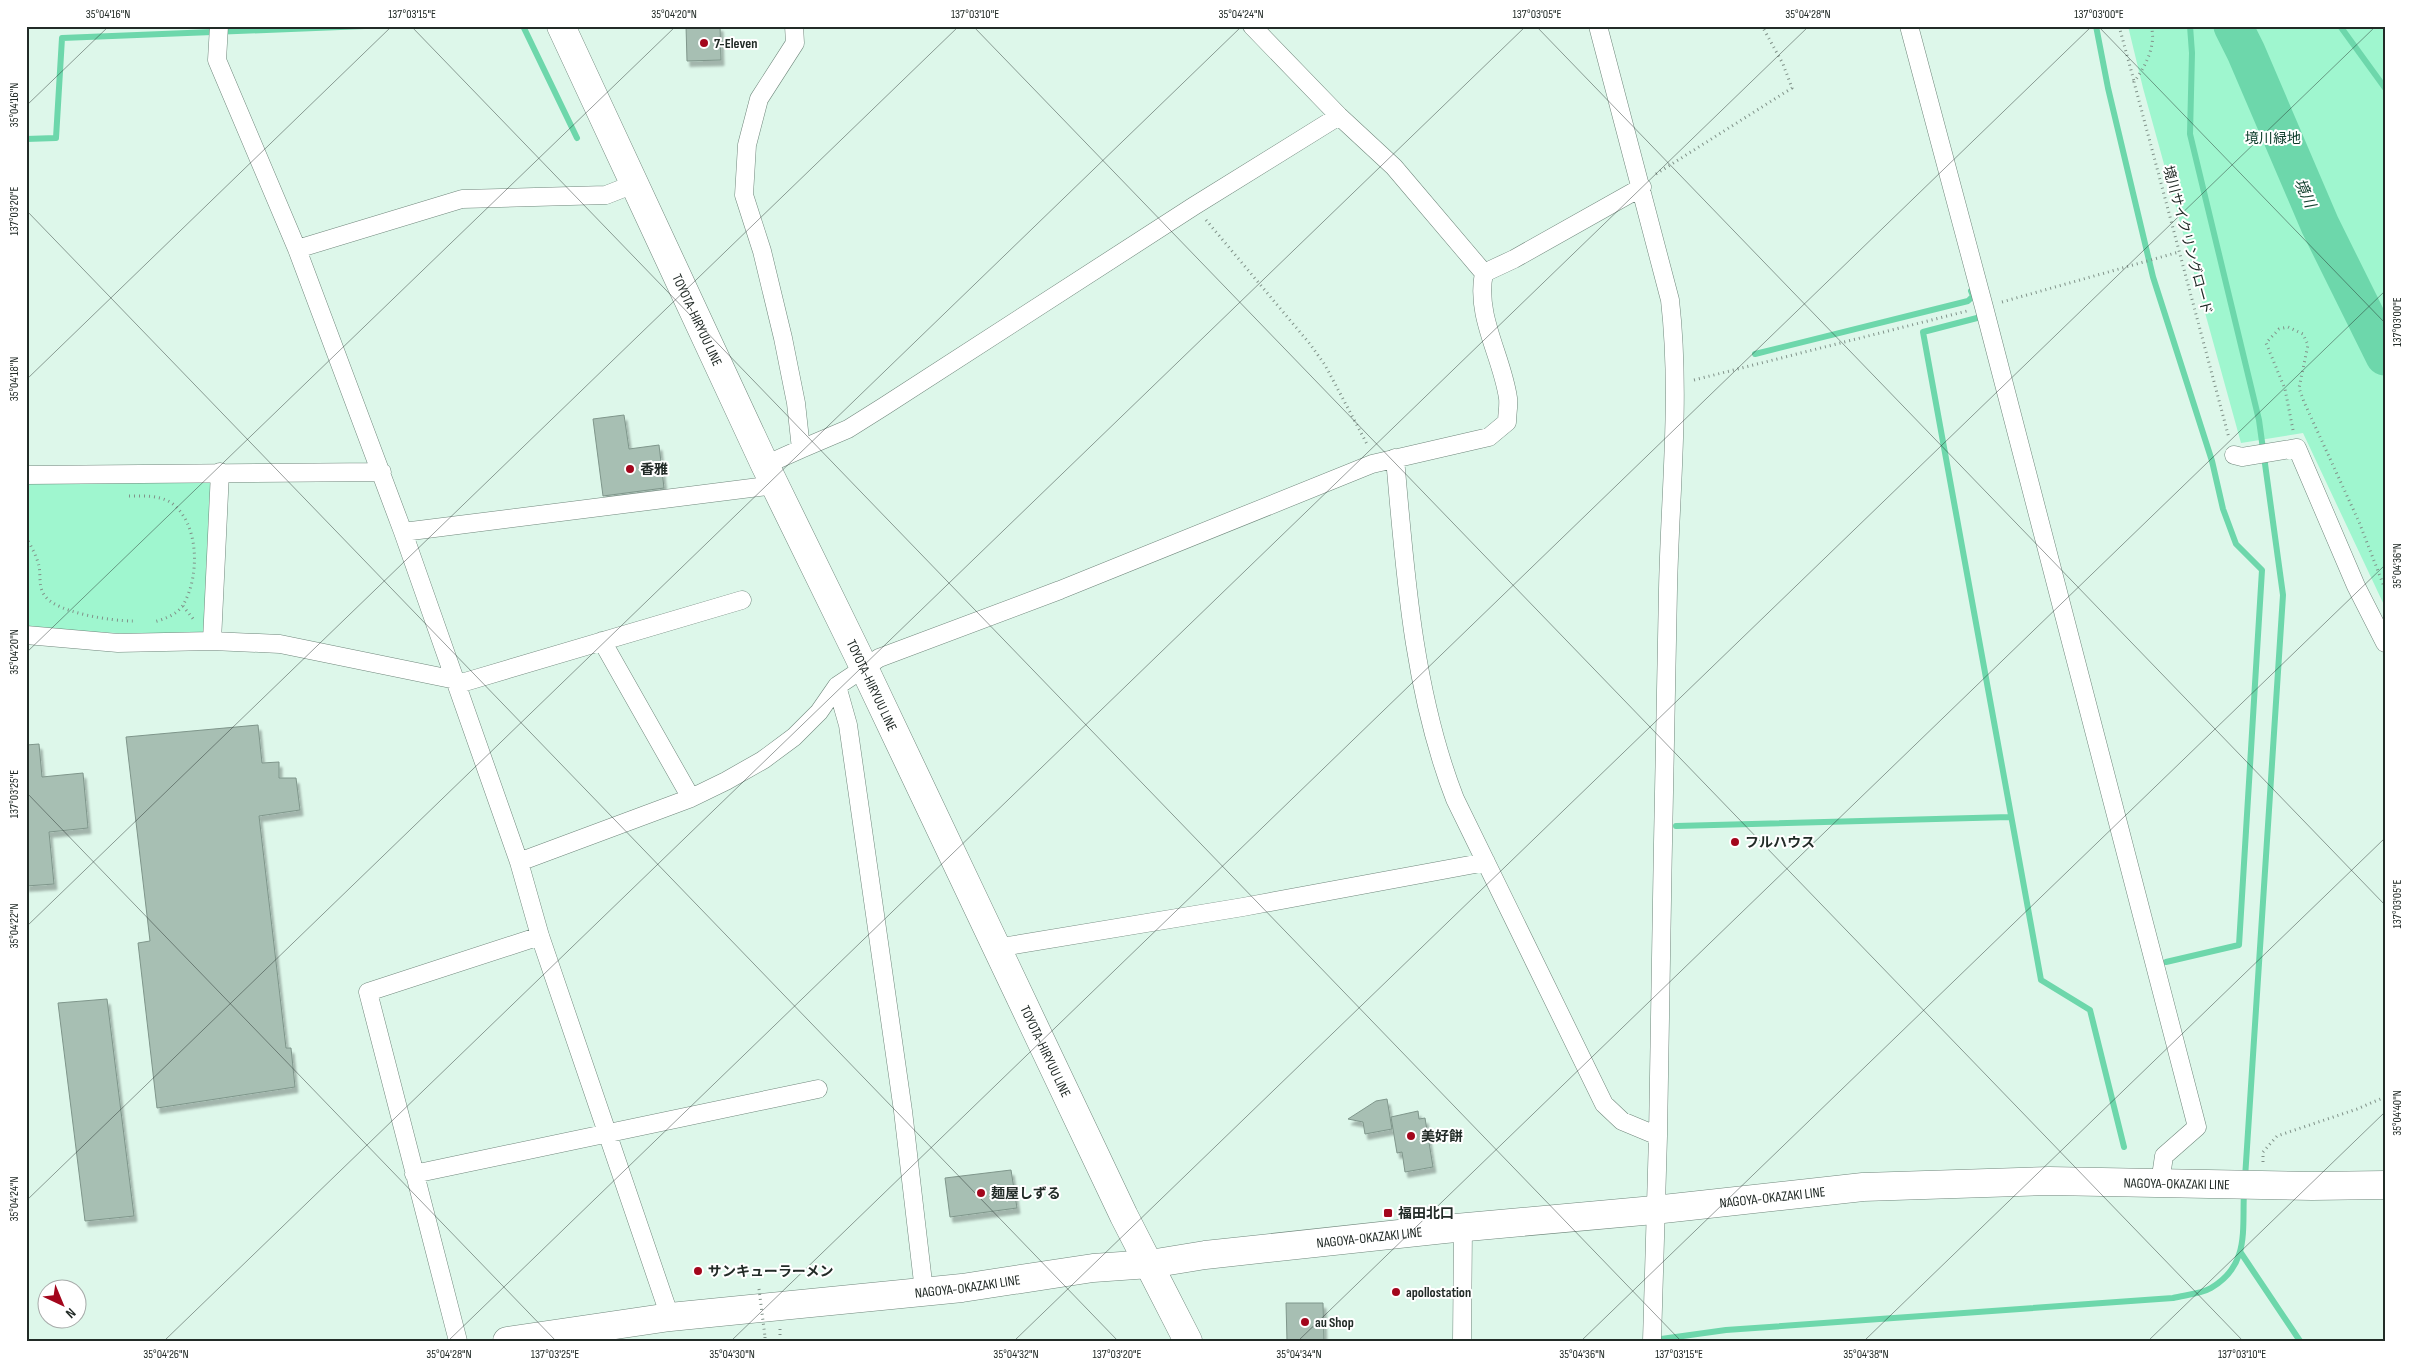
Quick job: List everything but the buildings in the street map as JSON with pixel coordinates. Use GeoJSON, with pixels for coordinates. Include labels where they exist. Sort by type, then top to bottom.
{"type":"FeatureCollection","features":[{"type":"Feature","properties":{"kind":"main road","name":"TOYOTA-HIRYUU LINE"},"geometry":{"type":"LineString","coordinates":[[561,26],[770,475],[1124,1216],[1188,1341]]}},
{"type":"Feature","properties":{"kind":"main road","name":"NAGOYA-OKAZAKI LINE"},"geometry":{"type":"LineString","coordinates":[[507,1341],[670,1317],[962,1288],[1093,1268],[1150,1264],[1205,1255],[1862,1187],[2049,1181],[2160,1184],[2385,1185]]}},
{"type":"Feature","properties":{"kind":"street"},"geometry":{"type":"LineString","coordinates":[[219,26],[217,60],[297,249],[382,472],[519,862],[540,936],[670,1317]]}},
{"type":"Feature","properties":{"kind":"street"},"geometry":{"type":"LineString","coordinates":[[794,26],[795,43],[758,99],[747,145],[744,195],[762,251],[784,338],[796,403],[801,448]]}},
{"type":"Feature","properties":{"kind":"street"},"geometry":{"type":"LineString","coordinates":[[1252,26],[1338,116],[1394,167],[1484,273]]}},
{"type":"Feature","properties":{"kind":"street"},"geometry":{"type":"LineString","coordinates":[[1598,26],[1670,300],[1676,384],[1669,538],[1658,1136],[1654,1210],[1656,1263],[1652,1341]]}},
{"type":"Feature","properties":{"kind":"street"},"geometry":{"type":"LineString","coordinates":[[1909,26],[1984,306],[2197,1127],[2164,1156],[2160,1184]]}},
{"type":"Feature","properties":{"kind":"street"},"geometry":{"type":"LineString","coordinates":[[403,532],[770,475],[801,448],[848,428],[898,398],[1194,206],[1338,116]]}},
{"type":"Feature","properties":{"kind":"street"},"geometry":{"type":"LineString","coordinates":[[297,249],[462,198],[606,194],[634,184]]}},
{"type":"Feature","properties":{"kind":"street"},"geometry":{"type":"LineString","coordinates":[[1484,273],[1514,259],[1641,185]]}},
{"type":"Feature","properties":{"kind":"street"},"geometry":{"type":"LineString","coordinates":[[519,862],[691,798],[763,760],[794,737],[819,712],[837,686],[863,667],[944,633],[1060,590],[1372,464],[1489,437],[1507,422],[1508,399],[1480,290],[1484,273]]}},
{"type":"Feature","properties":{"kind":"street"},"geometry":{"type":"LineString","coordinates":[[2238,456],[2296,441],[2356,586],[2385,643]]}},
{"type":"Feature","properties":{"kind":"street"},"geometry":{"type":"LineString","coordinates":[[1396,458],[1412,623],[1427,706],[1440,761],[1455,799],[1604,1104],[1622,1121],[1658,1136]]}},
{"type":"Feature","properties":{"kind":"street"},"geometry":{"type":"LineString","coordinates":[[212,641],[220,472]]}},
{"type":"Feature","properties":{"kind":"street"},"geometry":{"type":"LineString","coordinates":[[26,475],[382,472]]}},
{"type":"Feature","properties":{"kind":"street"},"geometry":{"type":"LineString","coordinates":[[26,635],[118,643],[212,641],[280,644],[457,682],[742,600]]}},
{"type":"Feature","properties":{"kind":"street"},"geometry":{"type":"LineString","coordinates":[[602,641],[691,798]]}},
{"type":"Feature","properties":{"kind":"street"},"geometry":{"type":"LineString","coordinates":[[837,686],[848,725],[903,1111],[924,1292]]}},
{"type":"Feature","properties":{"kind":"street"},"geometry":{"type":"LineString","coordinates":[[996,948],[1234,909],[1486,862]]}},
{"type":"Feature","properties":{"kind":"street"},"geometry":{"type":"LineString","coordinates":[[458,1341],[368,992],[540,936]]}},
{"type":"Feature","properties":{"kind":"street"},"geometry":{"type":"LineString","coordinates":[[414,1174],[818,1090]]}},
{"type":"Feature","properties":{"kind":"street"},"geometry":{"type":"LineString","coordinates":[[1462,1341],[1463,1227]]}},
{"type":"Feature","properties":{"kind":"street"},"geometry":{"type":"LineString","coordinates":[[1652,1322],[1664,1341]]}},
{"type":"Feature","properties":{"kind":"path"},"geometry":{"type":"LineString","coordinates":[[1641,185],[1792,88],[1762,26]]}},
{"type":"Feature","properties":{"kind":"path","name":"境川サイクリングロード"},"geometry":{"type":"LineString","coordinates":[[2119,26],[2238,456]]}},
{"type":"Feature","properties":{"kind":"path"},"geometry":{"type":"LineString","coordinates":[[2134,82],[2144,69],[2152,42],[2152,26]]}},
{"type":"Feature","properties":{"kind":"path"},"geometry":{"type":"LineString","coordinates":[[1194,206],[1326,365],[1368,445],[1372,464]]}},
{"type":"Feature","properties":{"kind":"path"},"geometry":{"type":"LineString","coordinates":[[1676,384],[1984,306],[2180,252]]}},
{"type":"Feature","properties":{"kind":"path"},"geometry":{"type":"LineString","coordinates":[[2296,441],[2285,389],[2266,343],[2279,329],[2288,327],[2303,334],[2308,344],[2299,388],[2359,522],[2385,589]]}},
{"type":"Feature","properties":{"kind":"path"},"geometry":{"type":"LineString","coordinates":[[126,496],[155,496],[171,503],[183,514],[193,541],[194,565],[191,589],[182,606],[163,620],[152,622]]}},
{"type":"Feature","properties":{"kind":"path"},"geometry":{"type":"LineString","coordinates":[[26,537],[39,565],[40,586],[45,597],[58,607],[96,618],[142,622]]}},
{"type":"Feature","properties":{"kind":"path"},"geometry":{"type":"LineString","coordinates":[[2263,1185],[2264,1152],[2277,1136],[2357,1109],[2385,1097]]}},
{"type":"Feature","properties":{"kind":"path"},"geometry":{"type":"LineString","coordinates":[[758,1289],[765,1339]]}},
{"type":"Feature","properties":{"kind":"green space","name":"境川緑地"},"geometry":{"type":"Polygon","coordinates":[[[2128,26],[2385,26],[2385,607],[2303,433],[2241,443],[2143,88],[2128,26]]]}},
{"type":"Feature","properties":{"kind":"green space"},"geometry":{"type":"Polygon","coordinates":[[[216,476],[209,637],[26,629],[26,481],[216,476]]]}},
{"type":"Feature","properties":{"kind":"waterway"},"geometry":{"type":"LineString","coordinates":[[26,139],[56,138],[62,38],[365,26]]}},
{"type":"Feature","properties":{"kind":"waterway"},"geometry":{"type":"LineString","coordinates":[[523,26],[577,138]]}},
{"type":"Feature","properties":{"kind":"waterway"},"geometry":{"type":"LineString","coordinates":[[2096,26],[2108,88],[2153,277],[2212,461],[2223,509],[2236,544],[2262,570],[2239,945],[2166,962]]}},
{"type":"Feature","properties":{"kind":"waterway"},"geometry":{"type":"LineString","coordinates":[[2190,26],[2192,53],[2190,134],[2259,420],[2283,595],[2245,1178]]}},
{"type":"Feature","properties":{"kind":"waterway","name":"境川"},"geometry":{"type":"LineString","coordinates":[[2233,26],[2320,225],[2385,356]]}},
{"type":"Feature","properties":{"kind":"waterway"},"geometry":{"type":"LineString","coordinates":[[2340,26],[2385,88]]}},
{"type":"Feature","properties":{"kind":"waterway"},"geometry":{"type":"LineString","coordinates":[[1755,354],[1968,301],[1973,296],[1971,291]]}},
{"type":"Feature","properties":{"kind":"waterway"},"geometry":{"type":"LineString","coordinates":[[1977,318],[1923,332],[2041,980],[2090,1010],[2124,1147]]}},
{"type":"Feature","properties":{"kind":"waterway"},"geometry":{"type":"LineString","coordinates":[[1676,826],[2010,817]]}},
{"type":"Feature","properties":{"kind":"waterway"},"geometry":{"type":"LineString","coordinates":[[1654,1340],[1726,1330],[2173,1298],[2197,1293],[2211,1288],[2224,1279],[2238,1257],[2243,1233],[2244,1191]]}},
{"type":"Feature","properties":{"kind":"waterway"},"geometry":{"type":"LineString","coordinates":[[2241,1253],[2300,1341]]}},
{"type":"Feature","properties":{"kind":"place","name":"7-Eleven"},"geometry":{"type":"Point","coordinates":[704,43]}},
{"type":"Feature","properties":{"kind":"place","name":"香雅"},"geometry":{"type":"Point","coordinates":[630,469]}},
{"type":"Feature","properties":{"kind":"place","name":"フルハウス"},"geometry":{"type":"Point","coordinates":[1735,842]}},
{"type":"Feature","properties":{"kind":"place","name":"美好餅"},"geometry":{"type":"Point","coordinates":[1411,1136]}},
{"type":"Feature","properties":{"kind":"place","name":"麺屋しずる"},"geometry":{"type":"Point","coordinates":[981,1193]}},
{"type":"Feature","properties":{"kind":"place","name":"福田北口"},"geometry":{"type":"Point","coordinates":[1388,1213]}},
{"type":"Feature","properties":{"kind":"place","name":"サンキューラーメン"},"geometry":{"type":"Point","coordinates":[698,1271]}},
{"type":"Feature","properties":{"kind":"place","name":"apollostation"},"geometry":{"type":"Point","coordinates":[1396,1292]}},
{"type":"Feature","properties":{"kind":"place","name":"au Shop"},"geometry":{"type":"Point","coordinates":[1305,1322]}}]}
